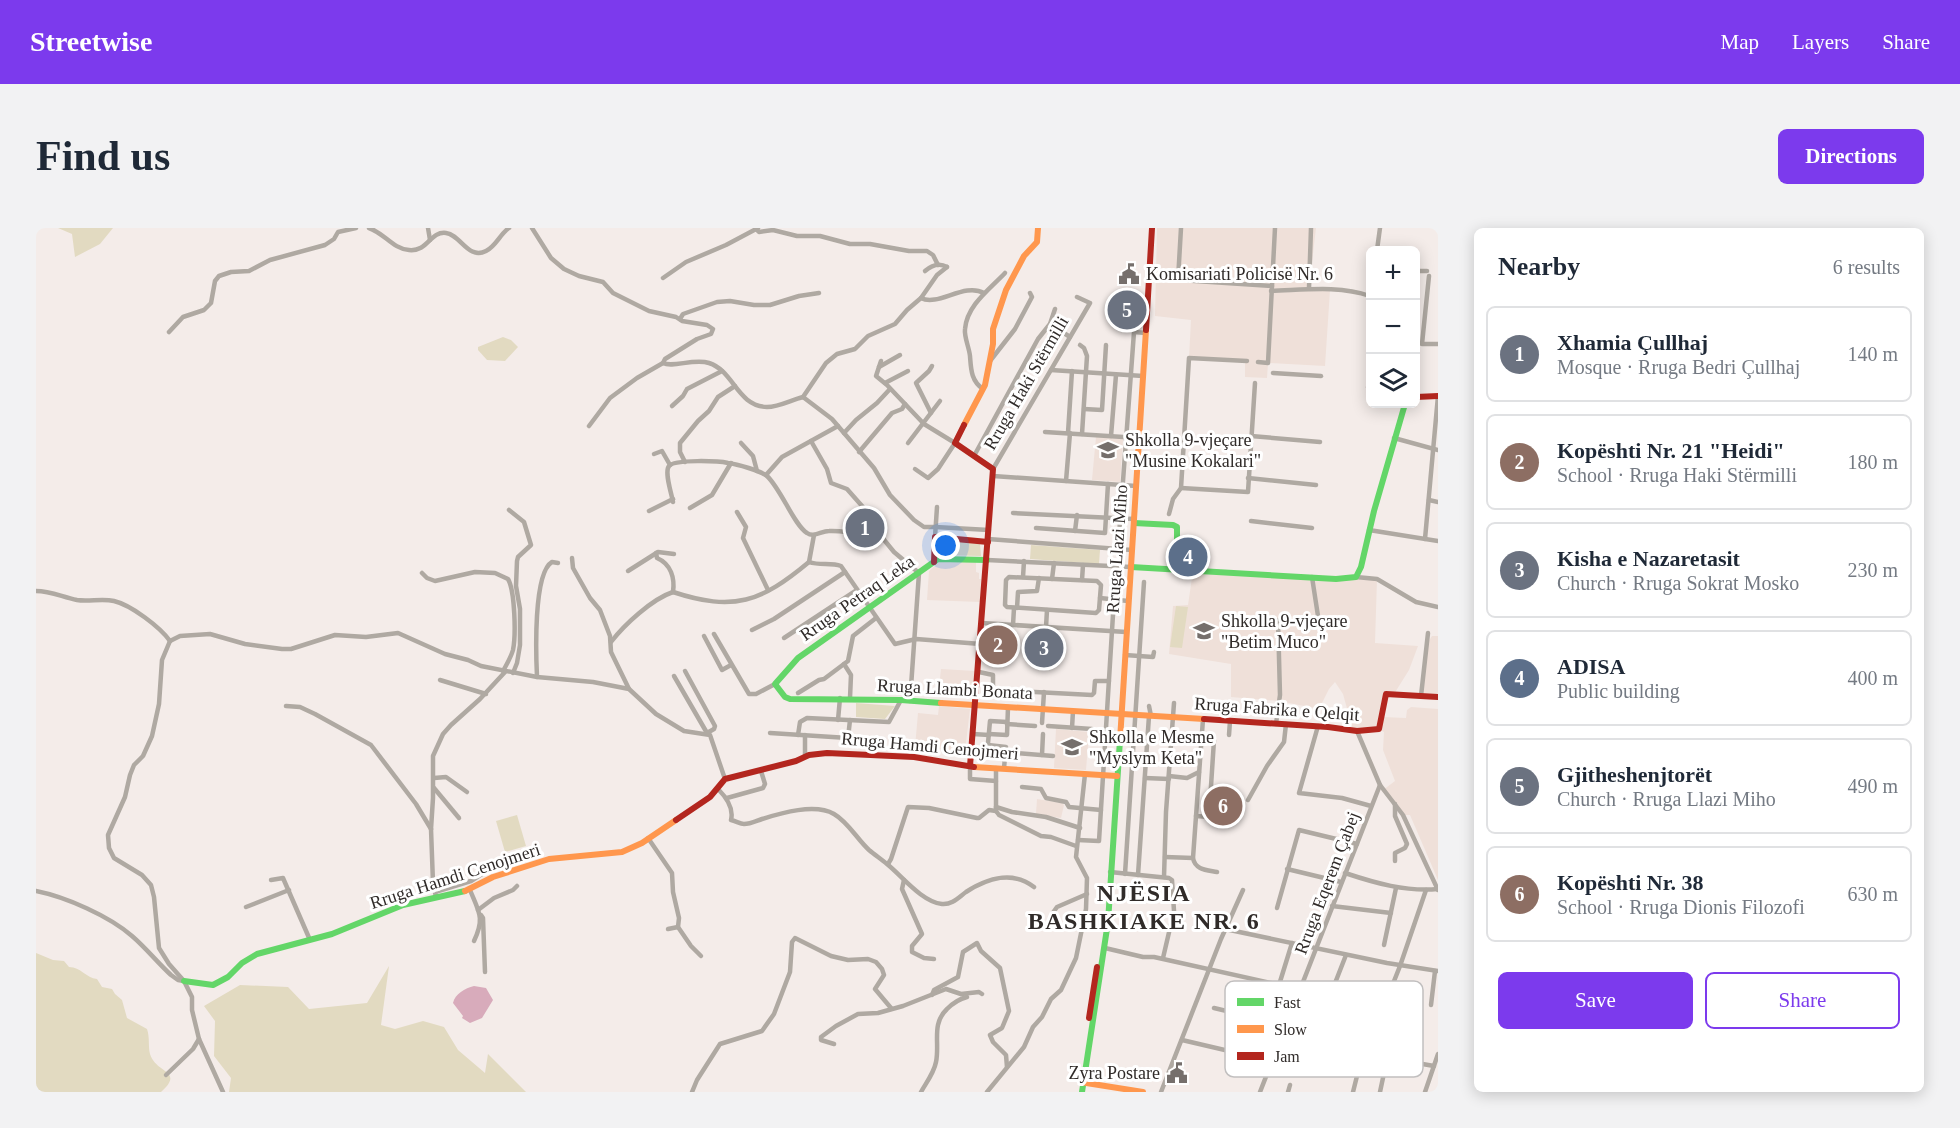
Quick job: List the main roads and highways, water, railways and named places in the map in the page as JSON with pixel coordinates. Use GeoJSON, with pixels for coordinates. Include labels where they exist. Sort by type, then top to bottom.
{"type":"FeatureCollection","features":[{"type":"Feature","properties":{"kind":"place","name":"Komisariati Policisë Nr. 6"},"geometry":{"type":"Point","coordinates":[1129,274]}},
{"type":"Feature","properties":{"kind":"place","name":"Gjitheshenjtorët"},"geometry":{"type":"Point","coordinates":[1127,310]}},
{"type":"Feature","properties":{"kind":"place","name":"Shkolla 9-vjeçare \"Musine Kokalari\""},"geometry":{"type":"Point","coordinates":[1108,450]}},
{"type":"Feature","properties":{"kind":"place","name":"Xhamia Çullhaj"},"geometry":{"type":"Point","coordinates":[865,528]}},
{"type":"Feature","properties":{"kind":"place","name":"ADISA"},"geometry":{"type":"Point","coordinates":[1188,557]}},
{"type":"Feature","properties":{"kind":"place","name":"Shkolla 9-vjeçare \"Betim Muco\""},"geometry":{"type":"Point","coordinates":[1204,631]}},
{"type":"Feature","properties":{"kind":"place","name":"Kopështi Nr. 21 \"Heidi\""},"geometry":{"type":"Point","coordinates":[998,645]}},
{"type":"Feature","properties":{"kind":"place","name":"Kisha e Nazaretasit"},"geometry":{"type":"Point","coordinates":[1044,648]}},
{"type":"Feature","properties":{"kind":"place","name":"Shkolla e Mesme \"Myslym Keta\""},"geometry":{"type":"Point","coordinates":[1072,747]}},
{"type":"Feature","properties":{"kind":"place","name":"Kopështi Nr. 38"},"geometry":{"type":"Point","coordinates":[1223,806]}},
{"type":"Feature","properties":{"kind":"place","name":"Zyra Postare"},"geometry":{"type":"Point","coordinates":[1177,1073]}},
{"type":"Feature","properties":{"kind":"district","name":"NJËSIA BASHKIAKE NR. 6"},"geometry":{"type":"Point","coordinates":[1144,907]}}]}
